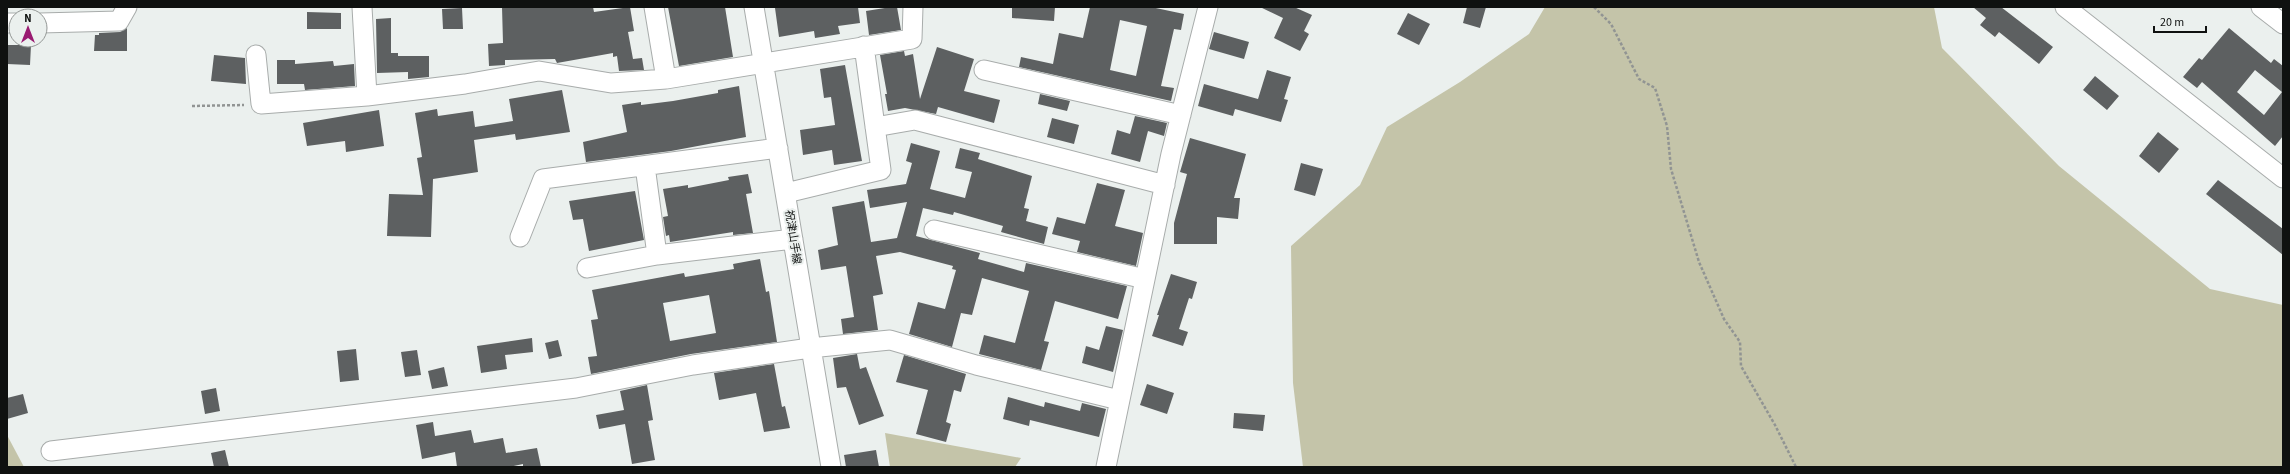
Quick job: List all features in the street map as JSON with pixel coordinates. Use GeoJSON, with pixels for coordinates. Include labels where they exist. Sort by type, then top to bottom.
{"type":"FeatureCollection","features":[{"type":"Feature","properties":{"kind":"street"},"geometry":{"type":"LineString","coordinates":[[48,20],[60,15],[119,22],[127,7]]}},
{"type":"Feature","properties":{"kind":"street"},"geometry":{"type":"LineString","coordinates":[[362,7],[367,96]]}},
{"type":"Feature","properties":{"kind":"street"},"geometry":{"type":"LineString","coordinates":[[654,7],[666,79]]}},
{"type":"Feature","properties":{"kind":"street","name":"祝津山手線"},"geometry":{"type":"LineString","coordinates":[[754,7],[786,193],[830,467]]}},
{"type":"Feature","properties":{"kind":"street"},"geometry":{"type":"LineString","coordinates":[[256,55],[261,104],[367,96],[465,84],[539,71],[611,83],[666,79],[763,62],[912,39],[913,7]]}},
{"type":"Feature","properties":{"kind":"street"},"geometry":{"type":"LineString","coordinates":[[1106,467],[1165,185],[1208,7]]}},
{"type":"Feature","properties":{"kind":"street"},"geometry":{"type":"LineString","coordinates":[[2065,7],[2282,174]]}},
{"type":"Feature","properties":{"kind":"street"},"geometry":{"type":"LineString","coordinates":[[2261,7],[2283,24]]}},
{"type":"Feature","properties":{"kind":"street"},"geometry":{"type":"LineString","coordinates":[[786,193],[881,170],[864,46]]}},
{"type":"Feature","properties":{"kind":"street"},"geometry":{"type":"LineString","coordinates":[[984,70],[1181,115]]}},
{"type":"Feature","properties":{"kind":"street"},"geometry":{"type":"LineString","coordinates":[[875,127],[915,120],[1165,185]]}},
{"type":"Feature","properties":{"kind":"street"},"geometry":{"type":"LineString","coordinates":[[520,237],[543,179],[778,148]]}},
{"type":"Feature","properties":{"kind":"street"},"geometry":{"type":"LineString","coordinates":[[645,166],[657,255]]}},
{"type":"Feature","properties":{"kind":"street"},"geometry":{"type":"LineString","coordinates":[[934,230],[1145,279]]}},
{"type":"Feature","properties":{"kind":"street"},"geometry":{"type":"LineString","coordinates":[[587,268],[657,255],[793,239]]}},
{"type":"Feature","properties":{"kind":"street"},"geometry":{"type":"LineString","coordinates":[[51,451],[576,388],[693,365],[810,348],[890,340],[976,366],[1119,400]]}},
{"type":"Feature","properties":{"kind":"path"},"geometry":{"type":"LineString","coordinates":[[1594,7],[1610,24],[1640,79],[1655,88],[1667,126],[1671,169],[1699,262],[1724,319],[1740,342],[1741,366],[1775,425],[1796,467]]}},
{"type":"Feature","properties":{"kind":"path"},"geometry":{"type":"LineString","coordinates":[[192,106],[261,104]]}},
{"type":"Feature","properties":{"kind":"green space"},"geometry":{"type":"Polygon","coordinates":[[[1545,7],[1934,7],[1942,48],[2059,166],[2210,289],[2283,305],[2283,467],[1303,467],[1293,383],[1291,246],[1360,185],[1387,127],[1460,82],[1529,34],[1545,7]]]}},
{"type":"Feature","properties":{"kind":"green space"},"geometry":{"type":"Polygon","coordinates":[[[885,433],[1021,458],[1015,467],[890,467],[885,433]]]}},
{"type":"Feature","properties":{"kind":"green space"},"geometry":{"type":"Polygon","coordinates":[[[7,435],[24,467],[7,467],[7,435]]]}},
{"type":"Feature","properties":{"kind":"building"},"geometry":{"type":"Polygon","coordinates":[[[502,7],[593,7],[594,12],[630,7],[634,31],[628,32],[633,59],[642,58],[644,70],[619,71],[617,56],[613,57],[613,53],[557,63],[555,59],[505,60],[505,65],[489,66],[488,44],[503,43],[502,7]]]}},
{"type":"Feature","properties":{"kind":"building"},"geometry":{"type":"Polygon","coordinates":[[[668,7],[725,7],[733,57],[679,66],[668,7]]]}},
{"type":"Feature","properties":{"kind":"building"},"geometry":{"type":"Polygon","coordinates":[[[858,7],[860,23],[838,26],[840,34],[815,38],[814,31],[779,37],[775,8],[858,7]]]}},
{"type":"Feature","properties":{"kind":"building"},"geometry":{"type":"Polygon","coordinates":[[[897,7],[901,30],[869,35],[866,11],[897,7]]]}},
{"type":"Feature","properties":{"kind":"building"},"geometry":{"type":"Polygon","coordinates":[[[1012,7],[1055,7],[1054,21],[1012,18],[1012,7]]]}},
{"type":"Feature","properties":{"kind":"building"},"geometry":{"type":"Polygon","coordinates":[[[1090,7],[1151,7],[1184,14],[1181,30],[1174,29],[1161,86],[1174,88],[1171,101],[1019,67],[1021,57],[1053,64],[1059,33],[1083,38],[1090,7]],[[1120,20],[1110,70],[1136,76],[1147,26],[1120,20]]]}},
{"type":"Feature","properties":{"kind":"building"},"geometry":{"type":"Polygon","coordinates":[[[1260,7],[1294,7],[1312,15],[1304,31],[1309,34],[1300,51],[1274,38],[1283,18],[1260,7]]]}},
{"type":"Feature","properties":{"kind":"building"},"geometry":{"type":"Polygon","coordinates":[[[1467,7],[1486,7],[1480,28],[1463,23],[1467,7]]]}},
{"type":"Feature","properties":{"kind":"building"},"geometry":{"type":"Polygon","coordinates":[[[1973,7],[2001,7],[2053,47],[2039,64],[1999,32],[1995,37],[1980,25],[1986,18],[1973,7]]]}},
{"type":"Feature","properties":{"kind":"building"},"geometry":{"type":"Polygon","coordinates":[[[462,8],[463,29],[443,29],[442,9],[462,8]]]}},
{"type":"Feature","properties":{"kind":"building"},"geometry":{"type":"Polygon","coordinates":[[[307,12],[341,13],[341,29],[307,29],[307,12]]]}},
{"type":"Feature","properties":{"kind":"building"},"geometry":{"type":"Polygon","coordinates":[[[1408,13],[1430,24],[1419,45],[1397,34],[1408,13]]]}},
{"type":"Feature","properties":{"kind":"building"},"geometry":{"type":"Polygon","coordinates":[[[391,18],[391,53],[398,53],[398,56],[429,56],[429,77],[408,79],[408,72],[377,73],[376,19],[391,18]]]}},
{"type":"Feature","properties":{"kind":"building"},"geometry":{"type":"Polygon","coordinates":[[[127,28],[127,51],[94,51],[95,35],[99,35],[99,33],[120,32],[127,28]]]}},
{"type":"Feature","properties":{"kind":"building"},"geometry":{"type":"Polygon","coordinates":[[[2229,28],[2271,63],[2274,59],[2283,66],[2283,136],[2275,146],[2202,82],[2197,88],[2183,77],[2199,58],[2202,60],[2229,28]],[[2255,70],[2237,92],[2264,115],[2282,92],[2255,70]]]}},
{"type":"Feature","properties":{"kind":"building"},"geometry":{"type":"Polygon","coordinates":[[[1214,32],[1249,42],[1244,59],[1209,49],[1214,32]]]}},
{"type":"Feature","properties":{"kind":"building"},"geometry":{"type":"Polygon","coordinates":[[[7,45],[8,48],[31,48],[30,65],[7,64],[7,45]]]}},
{"type":"Feature","properties":{"kind":"building"},"geometry":{"type":"Polygon","coordinates":[[[937,47],[974,59],[964,91],[1000,100],[994,123],[938,107],[936,114],[905,108],[888,111],[885,94],[887,94],[880,55],[904,51],[905,56],[913,54],[920,99],[937,47]]]}},
{"type":"Feature","properties":{"kind":"building"},"geometry":{"type":"Polygon","coordinates":[[[214,55],[245,58],[246,84],[211,81],[214,55]]]}},
{"type":"Feature","properties":{"kind":"building"},"geometry":{"type":"Polygon","coordinates":[[[277,60],[295,60],[295,64],[333,61],[334,66],[354,64],[355,86],[305,90],[304,84],[277,84],[277,60]]]}},
{"type":"Feature","properties":{"kind":"building"},"geometry":{"type":"Polygon","coordinates":[[[845,65],[862,161],[834,165],[832,150],[803,155],[800,130],[835,125],[831,97],[824,98],[820,69],[845,65]]]}},
{"type":"Feature","properties":{"kind":"building"},"geometry":{"type":"Polygon","coordinates":[[[1267,70],[1291,77],[1284,99],[1288,100],[1281,122],[1235,109],[1233,116],[1198,106],[1204,84],[1258,99],[1267,70]]]}},
{"type":"Feature","properties":{"kind":"building"},"geometry":{"type":"Polygon","coordinates":[[[2095,76],[2119,96],[2107,110],[2083,90],[2095,76]]]}},
{"type":"Feature","properties":{"kind":"building"},"geometry":{"type":"Polygon","coordinates":[[[739,86],[746,137],[671,151],[586,162],[583,142],[627,132],[622,105],[641,102],[641,105],[673,101],[718,93],[718,90],[739,86]]]}},
{"type":"Feature","properties":{"kind":"building"},"geometry":{"type":"Polygon","coordinates":[[[562,90],[570,132],[516,140],[515,134],[474,140],[478,172],[433,179],[431,237],[387,236],[389,194],[423,195],[417,158],[422,157],[415,113],[437,109],[438,116],[473,111],[475,127],[513,121],[509,99],[562,90]]]}},
{"type":"Feature","properties":{"kind":"building"},"geometry":{"type":"Polygon","coordinates":[[[1040,94],[1070,101],[1067,111],[1038,104],[1040,94]]]}},
{"type":"Feature","properties":{"kind":"building"},"geometry":{"type":"Polygon","coordinates":[[[379,110],[384,146],[346,152],[345,141],[307,146],[303,123],[379,110]]]}},
{"type":"Feature","properties":{"kind":"building"},"geometry":{"type":"Polygon","coordinates":[[[1135,116],[1167,123],[1164,136],[1148,131],[1140,162],[1111,154],[1117,130],[1130,134],[1135,116]]]}},
{"type":"Feature","properties":{"kind":"building"},"geometry":{"type":"Polygon","coordinates":[[[1052,118],[1079,125],[1074,144],[1047,137],[1052,118]]]}},
{"type":"Feature","properties":{"kind":"building"},"geometry":{"type":"Polygon","coordinates":[[[2158,132],[2179,149],[2159,173],[2139,156],[2158,132]]]}},
{"type":"Feature","properties":{"kind":"building"},"geometry":{"type":"Polygon","coordinates":[[[1190,138],[1246,154],[1234,198],[1240,198],[1238,219],[1217,217],[1217,244],[1174,244],[1174,223],[1187,174],[1180,172],[1190,138]]]}},
{"type":"Feature","properties":{"kind":"building"},"geometry":{"type":"Polygon","coordinates":[[[911,143],[940,151],[930,189],[965,198],[972,172],[955,168],[960,148],[980,153],[978,159],[1032,176],[1024,208],[1029,209],[1026,221],[1048,227],[1044,244],[1001,232],[1003,226],[954,212],[953,215],[923,208],[916,236],[980,253],[978,259],[1024,272],[1026,263],[1127,286],[1118,319],[1055,301],[1044,341],[1049,342],[1041,370],[979,354],[984,335],[1015,343],[1029,291],[982,278],[972,315],[961,313],[952,347],[909,334],[918,302],[945,309],[956,270],[952,269],[953,266],[900,252],[876,256],[883,294],[873,296],[878,330],[843,334],[841,319],[854,317],[846,266],[821,270],[818,250],[838,245],[832,207],[864,201],[871,242],[897,238],[907,202],[870,208],[867,190],[906,184],[912,163],[906,161],[911,143]]]}},
{"type":"Feature","properties":{"kind":"building"},"geometry":{"type":"Polygon","coordinates":[[[1301,163],[1323,169],[1315,196],[1294,190],[1301,163]]]}},
{"type":"Feature","properties":{"kind":"building"},"geometry":{"type":"Polygon","coordinates":[[[748,174],[752,193],[746,194],[753,233],[733,235],[733,232],[670,242],[669,235],[666,236],[663,217],[668,216],[663,189],[688,185],[688,188],[729,180],[728,177],[748,174]]]}},
{"type":"Feature","properties":{"kind":"building"},"geometry":{"type":"Polygon","coordinates":[[[2218,180],[2283,229],[2283,255],[2206,194],[2218,180]]]}},
{"type":"Feature","properties":{"kind":"building"},"geometry":{"type":"Polygon","coordinates":[[[1097,183],[1125,190],[1115,226],[1143,233],[1136,266],[1077,252],[1080,241],[1052,234],[1057,217],[1085,224],[1097,183]]]}},
{"type":"Feature","properties":{"kind":"building"},"geometry":{"type":"Polygon","coordinates":[[[635,191],[644,240],[589,251],[583,219],[573,220],[569,201],[635,191]]]}},
{"type":"Feature","properties":{"kind":"building"},"geometry":{"type":"Polygon","coordinates":[[[760,259],[766,292],[769,291],[777,342],[691,354],[591,374],[588,357],[597,356],[591,320],[598,319],[592,290],[684,273],[685,277],[734,269],[733,264],[760,259]],[[709,295],[663,303],[670,341],[716,333],[709,295]]]}},
{"type":"Feature","properties":{"kind":"building"},"geometry":{"type":"Polygon","coordinates":[[[1171,274],[1197,282],[1192,299],[1189,298],[1179,329],[1188,332],[1183,346],[1152,336],[1159,315],[1157,315],[1171,274]]]}},
{"type":"Feature","properties":{"kind":"building"},"geometry":{"type":"Polygon","coordinates":[[[1106,326],[1123,330],[1113,372],[1082,363],[1086,346],[1099,350],[1106,326]]]}},
{"type":"Feature","properties":{"kind":"building"},"geometry":{"type":"Polygon","coordinates":[[[532,338],[533,352],[505,355],[507,369],[481,373],[477,346],[532,338]]]}},
{"type":"Feature","properties":{"kind":"building"},"geometry":{"type":"Polygon","coordinates":[[[558,340],[562,356],[549,359],[545,343],[558,340]]]}},
{"type":"Feature","properties":{"kind":"building"},"geometry":{"type":"Polygon","coordinates":[[[356,349],[359,380],[340,382],[337,351],[356,349]]]}},
{"type":"Feature","properties":{"kind":"building"},"geometry":{"type":"Polygon","coordinates":[[[417,350],[421,375],[405,377],[401,352],[417,350]]]}},
{"type":"Feature","properties":{"kind":"building"},"geometry":{"type":"Polygon","coordinates":[[[857,354],[860,369],[866,367],[884,416],[859,425],[846,387],[837,388],[833,358],[857,354]]]}},
{"type":"Feature","properties":{"kind":"building"},"geometry":{"type":"Polygon","coordinates":[[[904,355],[966,374],[961,392],[954,390],[946,422],[951,424],[946,442],[916,434],[928,390],[896,382],[904,355]]]}},
{"type":"Feature","properties":{"kind":"building"},"geometry":{"type":"Polygon","coordinates":[[[774,364],[782,407],[785,406],[790,428],[764,432],[756,393],[719,400],[714,373],[774,364]]]}},
{"type":"Feature","properties":{"kind":"building"},"geometry":{"type":"Polygon","coordinates":[[[444,367],[448,386],[432,389],[428,371],[444,367]]]}},
{"type":"Feature","properties":{"kind":"building"},"geometry":{"type":"Polygon","coordinates":[[[1147,384],[1174,393],[1167,414],[1140,405],[1147,384]]]}},
{"type":"Feature","properties":{"kind":"building"},"geometry":{"type":"Polygon","coordinates":[[[647,385],[653,420],[648,421],[655,460],[632,464],[625,424],[599,429],[596,415],[624,410],[620,391],[647,385]]]}},
{"type":"Feature","properties":{"kind":"building"},"geometry":{"type":"Polygon","coordinates":[[[216,388],[220,411],[205,414],[201,391],[216,388]]]}},
{"type":"Feature","properties":{"kind":"building"},"geometry":{"type":"Polygon","coordinates":[[[23,394],[28,413],[7,419],[7,398],[23,394]]]}},
{"type":"Feature","properties":{"kind":"building"},"geometry":{"type":"Polygon","coordinates":[[[1008,397],[1044,407],[1045,402],[1080,411],[1082,403],[1106,409],[1099,437],[1030,420],[1029,426],[1003,419],[1008,397]]]}},
{"type":"Feature","properties":{"kind":"building"},"geometry":{"type":"Polygon","coordinates":[[[1234,413],[1265,415],[1263,431],[1233,428],[1234,413]]]}},
{"type":"Feature","properties":{"kind":"building"},"geometry":{"type":"Polygon","coordinates":[[[433,422],[435,436],[471,430],[474,443],[503,438],[506,453],[537,448],[541,467],[523,467],[523,464],[509,467],[457,467],[455,452],[422,459],[416,425],[433,422]]]}},
{"type":"Feature","properties":{"kind":"building"},"geometry":{"type":"Polygon","coordinates":[[[225,450],[229,467],[214,467],[211,453],[225,450]]]}},
{"type":"Feature","properties":{"kind":"building"},"geometry":{"type":"Polygon","coordinates":[[[876,450],[879,467],[846,467],[844,455],[876,450]]]}}]}
